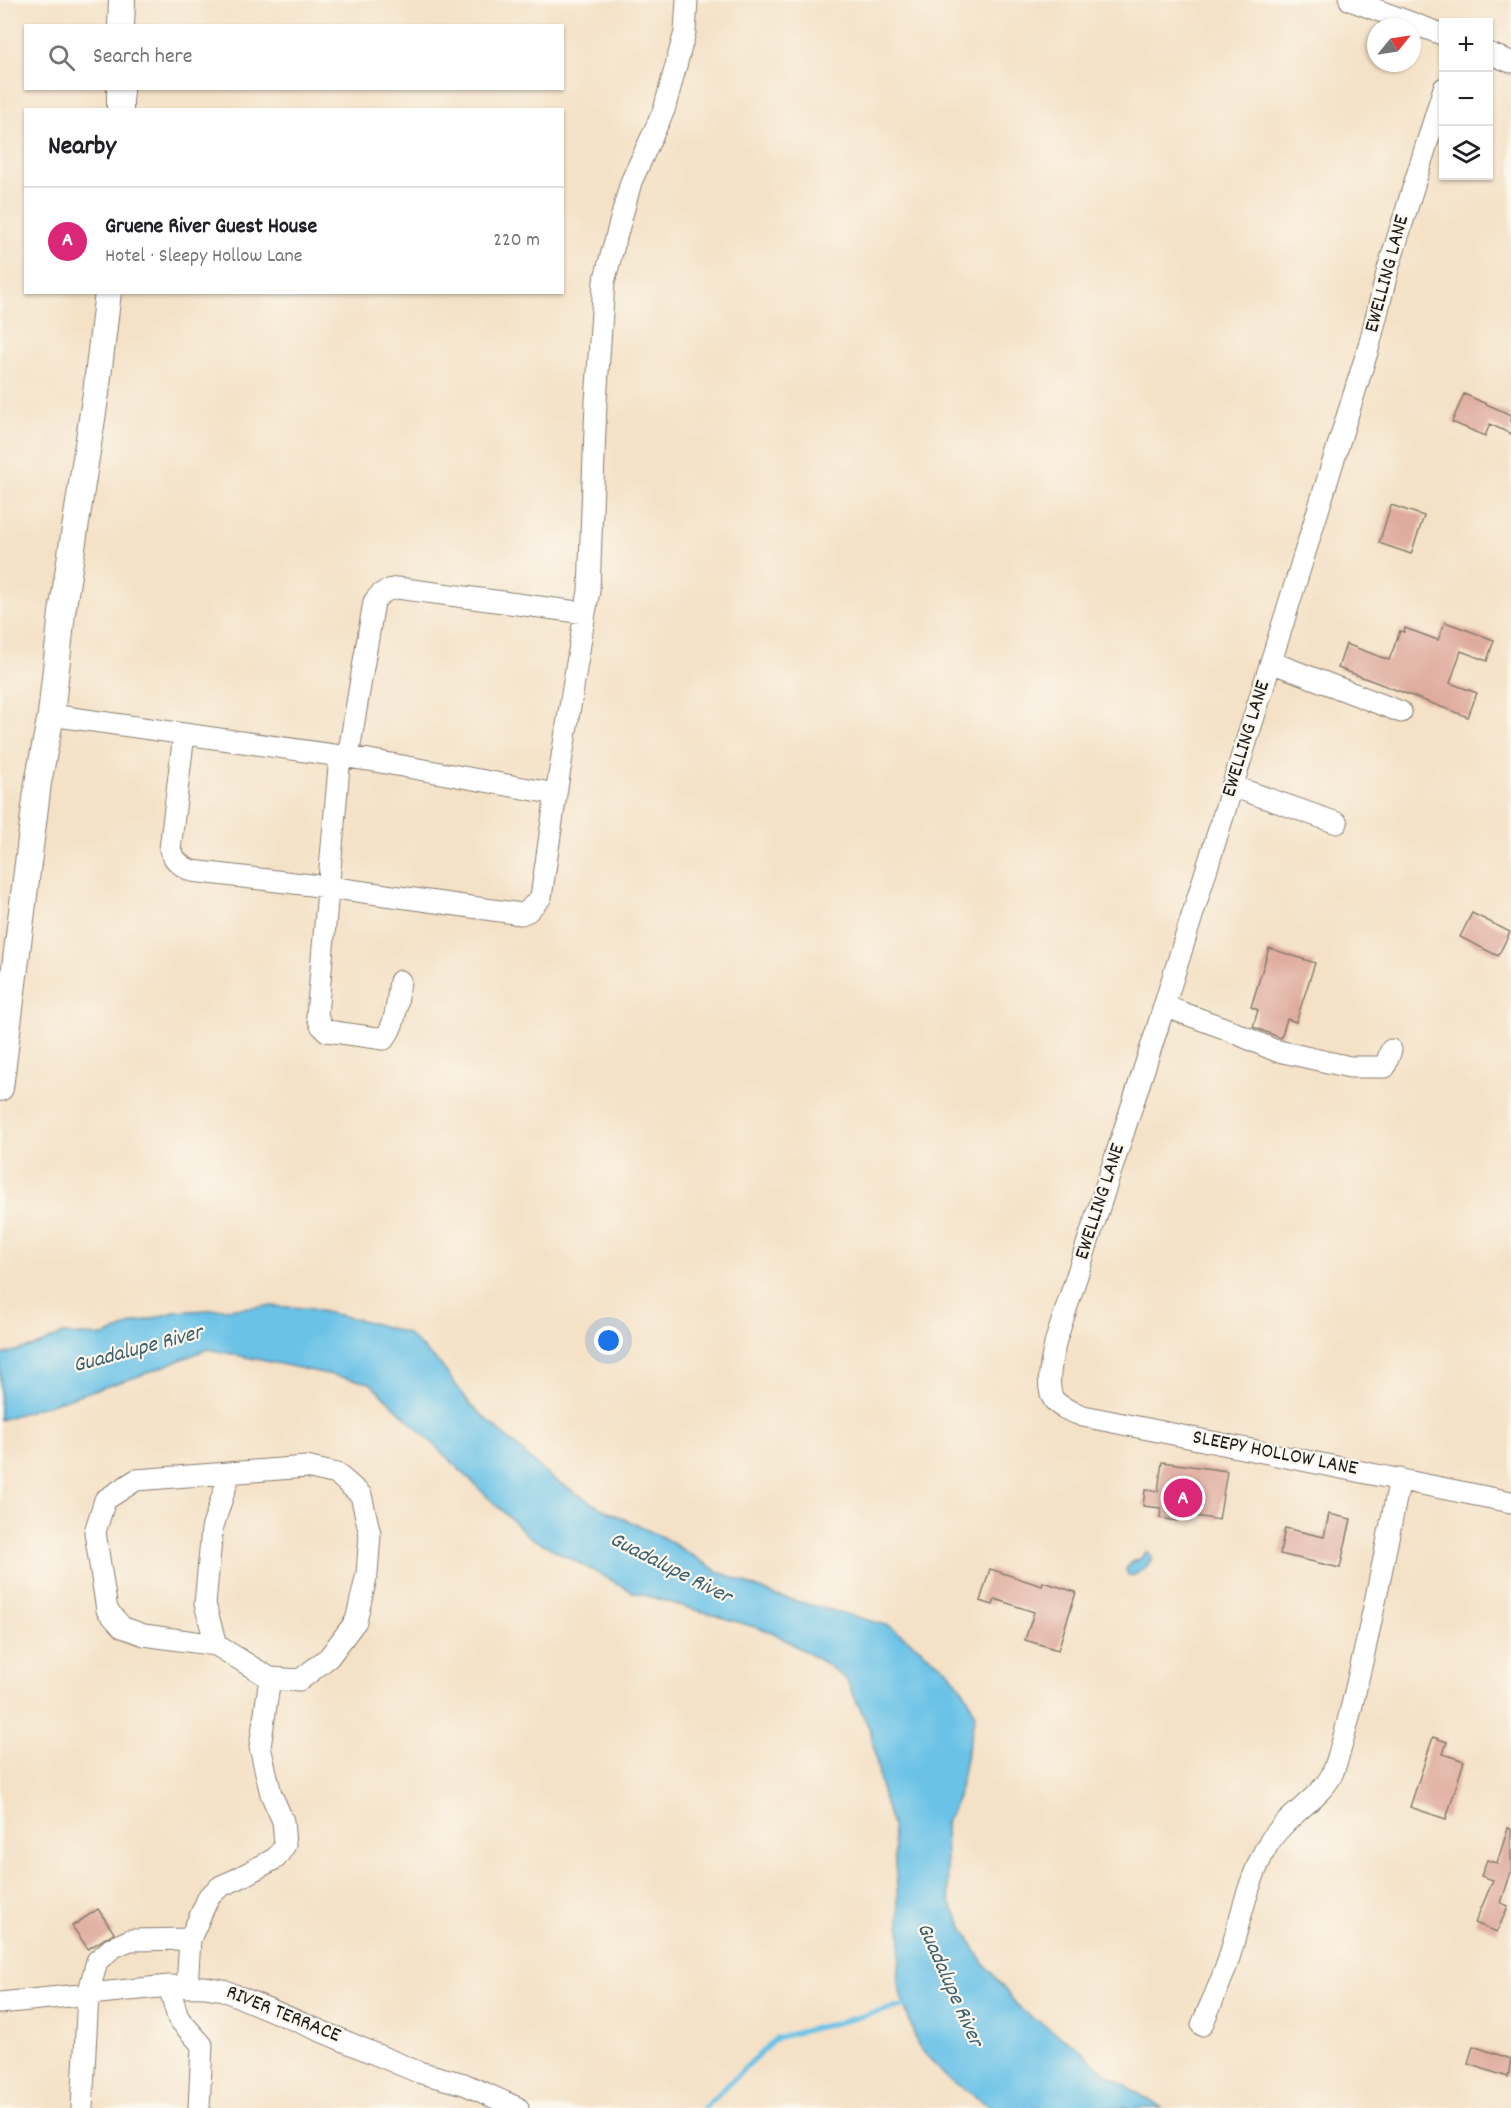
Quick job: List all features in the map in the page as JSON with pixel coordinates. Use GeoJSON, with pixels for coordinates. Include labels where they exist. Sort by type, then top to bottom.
{"type":"FeatureCollection","features":[{"type":"Feature","properties":{"kind":"main road"},"geometry":{"type":"LineString","coordinates":[[121,24],[122,0]]}},
{"type":"Feature","properties":{"kind":"main road"},"geometry":{"type":"LineString","coordinates":[[120,90],[120,108]]}},
{"type":"Feature","properties":{"kind":"main road"},"geometry":{"type":"LineString","coordinates":[[0,1089],[38,783],[51,715],[62,613],[96,393],[108,294]]}},
{"type":"Feature","properties":{"kind":"street"},"geometry":{"type":"LineString","coordinates":[[184,734],[170,849],[177,862],[192,871],[521,914],[528,911],[541,897],[589,591],[596,402],[604,282],[631,182],[664,110],[685,32],[687,0]]}},
{"type":"Feature","properties":{"kind":"street"},"geometry":{"type":"LineString","coordinates":[[1350,0],[1439,33]]}},
{"type":"Feature","properties":{"kind":"street"},"geometry":{"type":"LineString","coordinates":[[1493,55],[1511,62]]}},
{"type":"Feature","properties":{"kind":"street","name":"EWELLING LANE"},"geometry":{"type":"LineString","coordinates":[[1049,1389],[1056,1340],[1164,1006],[1369,346],[1388,269],[1439,100]]}},
{"type":"Feature","properties":{"kind":"street"},"geometry":{"type":"LineString","coordinates":[[400,981],[393,1024],[384,1039],[327,1031],[321,1025],[317,1015],[328,887],[344,756],[374,602],[378,595],[388,589],[397,588],[585,614]]}},
{"type":"Feature","properties":{"kind":"street"},"geometry":{"type":"LineString","coordinates":[[1271,662],[1401,712]]}},
{"type":"Feature","properties":{"kind":"street"},"geometry":{"type":"LineString","coordinates":[[51,715],[344,756],[556,794]]}},
{"type":"Feature","properties":{"kind":"street"},"geometry":{"type":"LineString","coordinates":[[1232,786],[1336,823]]}},
{"type":"Feature","properties":{"kind":"street"},"geometry":{"type":"LineString","coordinates":[[1164,1006],[1224,1028],[1274,1050],[1350,1067],[1385,1067],[1391,1050]]}},
{"type":"Feature","properties":{"kind":"street","name":"SLEEPY HOLLOW LANE"},"geometry":{"type":"LineString","coordinates":[[1049,1389],[1054,1400],[1064,1408],[1083,1416],[1511,1502]]}},
{"type":"Feature","properties":{"kind":"street"},"geometry":{"type":"LineString","coordinates":[[306,1467],[337,1474],[361,1495],[370,1534],[367,1574],[356,1621],[329,1657],[300,1680],[270,1678],[216,1645],[144,1635],[122,1628],[107,1610],[95,1532],[105,1500],[136,1480],[306,1467]]}},
{"type":"Feature","properties":{"kind":"street"},"geometry":{"type":"LineString","coordinates":[[216,1645],[205,1604],[212,1528],[230,1473]]}},
{"type":"Feature","properties":{"kind":"street"},"geometry":{"type":"LineString","coordinates":[[1202,2025],[1228,1960],[1242,1906],[1258,1862],[1272,1836],[1288,1818],[1324,1787],[1332,1774],[1349,1719],[1366,1647],[1400,1479]]}},
{"type":"Feature","properties":{"kind":"street"},"geometry":{"type":"LineString","coordinates":[[199,2108],[201,2045],[178,2018],[178,1987],[190,1939],[209,1896],[221,1886],[276,1858],[285,1845],[284,1821],[271,1794],[260,1747],[270,1678]]}},
{"type":"Feature","properties":{"kind":"street"},"geometry":{"type":"LineString","coordinates":[[82,2108],[88,1995],[97,1961],[112,1948],[130,1940],[190,1939]]}},
{"type":"Feature","properties":{"kind":"street","name":"RIVER TERRACE"},"geometry":{"type":"LineString","coordinates":[[0,2003],[178,1987],[205,1987],[234,1994],[418,2072],[464,2084],[518,2108]]}},
{"type":"Feature","properties":{"kind":"water","name":"Guadalupe River"},"geometry":{"type":"Polygon","coordinates":[[[269,1306],[307,1308],[406,1333],[440,1364],[471,1405],[550,1477],[597,1506],[664,1538],[717,1571],[777,1596],[890,1626],[949,1671],[968,1697],[975,1715],[958,1797],[945,1825],[950,1902],[977,1954],[1020,2009],[1074,2045],[1108,2075],[1162,2108],[992,2108],[945,2076],[918,2046],[898,1986],[901,1938],[892,1826],[883,1797],[871,1732],[846,1679],[823,1662],[772,1632],[631,1591],[528,1536],[370,1383],[208,1349],[136,1377],[0,1420],[0,1355],[38,1345],[62,1334],[105,1336],[132,1324],[175,1312],[269,1306]]]}},
{"type":"Feature","properties":{"kind":"water"},"geometry":{"type":"Polygon","coordinates":[[[1146,1552],[1152,1557],[1148,1564],[1139,1572],[1128,1576],[1126,1569],[1146,1552]]]}},
{"type":"Feature","properties":{"kind":"building"},"geometry":{"type":"Polygon","coordinates":[[[1464,394],[1511,415],[1511,434],[1490,424],[1485,436],[1452,422],[1464,394]]]}},
{"type":"Feature","properties":{"kind":"building"},"geometry":{"type":"Polygon","coordinates":[[[1391,505],[1424,516],[1411,554],[1379,543],[1391,505]]]}},
{"type":"Feature","properties":{"kind":"building"},"geometry":{"type":"Polygon","coordinates":[[[1445,622],[1494,640],[1487,661],[1461,651],[1450,683],[1477,693],[1468,717],[1338,668],[1346,644],[1389,660],[1400,631],[1404,632],[1405,628],[1438,640],[1445,622]]]}},
{"type":"Feature","properties":{"kind":"building"},"geometry":{"type":"Polygon","coordinates":[[[1472,913],[1510,932],[1498,956],[1460,937],[1472,913]]]}},
{"type":"Feature","properties":{"kind":"building"},"geometry":{"type":"Polygon","coordinates":[[[1269,948],[1315,963],[1296,1022],[1287,1019],[1281,1038],[1253,1027],[1258,1010],[1251,1007],[1269,948]]]}},
{"type":"Feature","properties":{"kind":"building"},"geometry":{"type":"Polygon","coordinates":[[[1162,1462],[1227,1471],[1219,1520],[1190,1515],[1189,1518],[1178,1517],[1177,1521],[1160,1518],[1161,1508],[1143,1506],[1145,1490],[1158,1491],[1162,1462]]]}},
{"type":"Feature","properties":{"kind":"building"},"geometry":{"type":"Polygon","coordinates":[[[1329,1514],[1351,1519],[1340,1568],[1280,1554],[1285,1528],[1324,1537],[1329,1514]]]}},
{"type":"Feature","properties":{"kind":"building"},"geometry":{"type":"Polygon","coordinates":[[[990,1569],[1042,1586],[1043,1582],[1076,1592],[1058,1650],[1025,1640],[1034,1612],[995,1599],[993,1605],[980,1601],[990,1569]]]}},
{"type":"Feature","properties":{"kind":"building"},"geometry":{"type":"Polygon","coordinates":[[[1433,1737],[1447,1742],[1443,1754],[1464,1761],[1446,1819],[1410,1807],[1433,1737]]]}},
{"type":"Feature","properties":{"kind":"building"},"geometry":{"type":"Polygon","coordinates":[[[1508,1828],[1511,1829],[1511,1872],[1501,1903],[1508,1906],[1497,1932],[1475,1923],[1493,1880],[1481,1876],[1487,1860],[1497,1863],[1508,1828]]]}},
{"type":"Feature","properties":{"kind":"building"},"geometry":{"type":"Polygon","coordinates":[[[98,1909],[114,1933],[88,1949],[72,1926],[98,1909]]]}},
{"type":"Feature","properties":{"kind":"building"},"geometry":{"type":"Polygon","coordinates":[[[1473,2046],[1511,2059],[1508,2077],[1468,2064],[1473,2046]]]}},
{"type":"Feature","properties":{"kind":"waterway"},"geometry":{"type":"LineString","coordinates":[[704,2108],[776,2038],[910,2004]]}},
{"type":"Feature","properties":{"kind":"place","name":"Gruene River Guest House"},"geometry":{"type":"Point","coordinates":[1183,1498]}}]}
